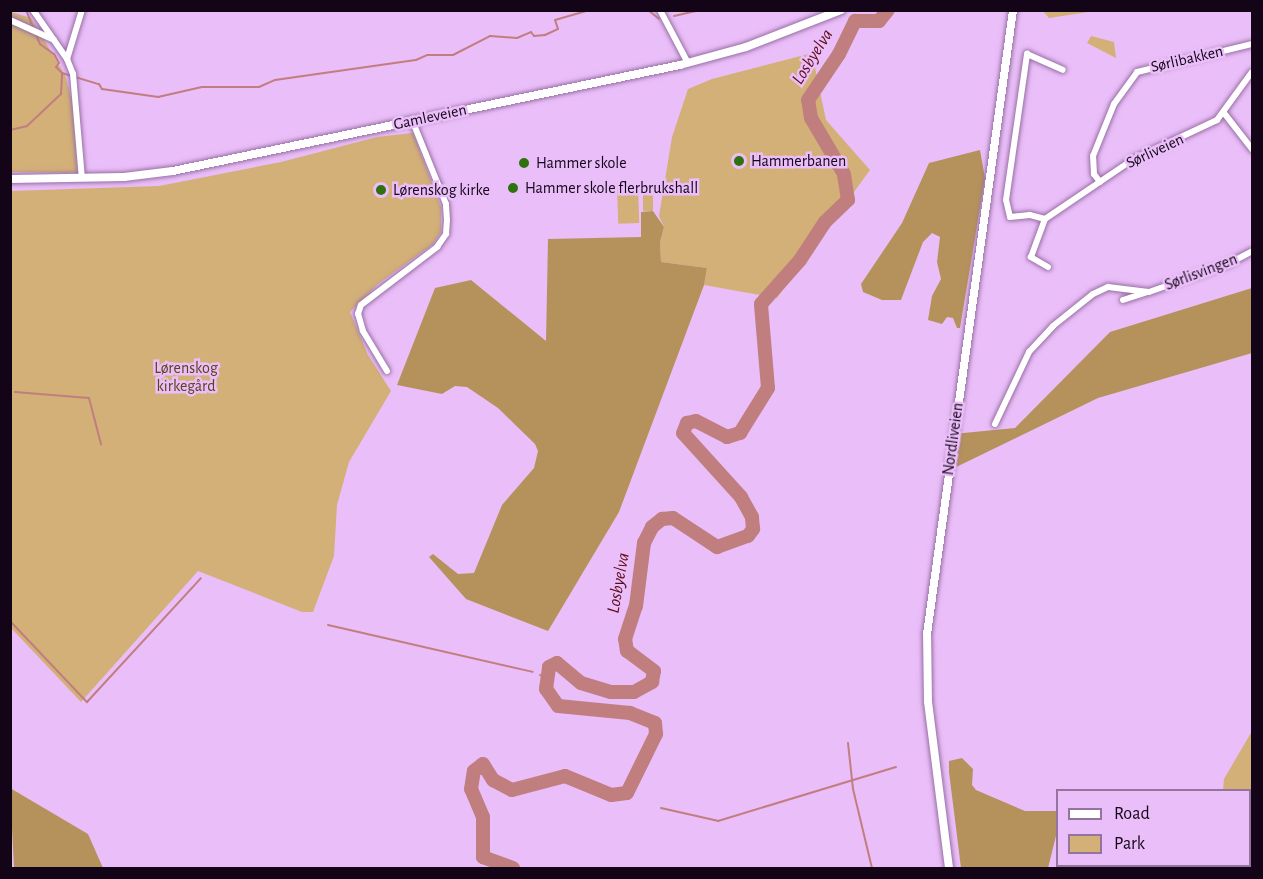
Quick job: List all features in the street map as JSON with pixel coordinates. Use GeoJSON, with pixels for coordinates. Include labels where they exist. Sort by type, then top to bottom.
{"type":"FeatureCollection","features":[{"type":"Feature","properties":{"kind":"main road","name":"Gamleveien"},"geometry":{"type":"LineString","coordinates":[[10,179],[155,174],[688,63],[752,45],[841,10]]}},
{"type":"Feature","properties":{"kind":"main road","name":"Nordliveien"},"geometry":{"type":"LineString","coordinates":[[949,868],[928,702],[927,634],[1013,10]]}},
{"type":"Feature","properties":{"kind":"street"},"geometry":{"type":"LineString","coordinates":[[33,10],[67,59],[76,91],[82,178]]}},
{"type":"Feature","properties":{"kind":"street"},"geometry":{"type":"LineString","coordinates":[[67,59],[82,10]]}},
{"type":"Feature","properties":{"kind":"street"},"geometry":{"type":"LineString","coordinates":[[660,10],[688,63]]}},
{"type":"Feature","properties":{"kind":"street"},"geometry":{"type":"LineString","coordinates":[[10,20],[54,40]]}},
{"type":"Feature","properties":{"kind":"street","name":"Sørlibakken"},"geometry":{"type":"LineString","coordinates":[[1100,182],[1092,166],[1093,156],[1121,90],[1137,72],[1252,44]]}},
{"type":"Feature","properties":{"kind":"street"},"geometry":{"type":"LineString","coordinates":[[1048,267],[1031,257],[1045,219],[1030,214],[1010,217],[1007,191],[1027,54],[1063,70]]}},
{"type":"Feature","properties":{"kind":"street","name":"Sørliveien"},"geometry":{"type":"LineString","coordinates":[[1045,219],[1132,160],[1198,132],[1224,114],[1252,72]]}},
{"type":"Feature","properties":{"kind":"street"},"geometry":{"type":"LineString","coordinates":[[1224,114],[1252,149]]}},
{"type":"Feature","properties":{"kind":"street"},"geometry":{"type":"LineString","coordinates":[[387,371],[363,331],[358,314],[361,305],[437,247],[446,234],[446,204],[412,120]]}},
{"type":"Feature","properties":{"kind":"street","name":"Sørlisvingen"},"geometry":{"type":"LineString","coordinates":[[1123,300],[1228,264],[1252,250]]}},
{"type":"Feature","properties":{"kind":"street","name":"Sørlisvingen"},"geometry":{"type":"LineString","coordinates":[[995,424],[1023,361],[1053,326],[1092,294],[1108,287],[1149,292]]}},
{"type":"Feature","properties":{"kind":"green space"},"geometry":{"type":"Polygon","coordinates":[[[1043,10],[1095,11],[1049,18],[1043,10]]]}},
{"type":"Feature","properties":{"kind":"green space"},"geometry":{"type":"Polygon","coordinates":[[[11,12],[31,18],[65,75],[75,112],[77,173],[11,172],[11,12]]]}},
{"type":"Feature","properties":{"kind":"green space"},"geometry":{"type":"Polygon","coordinates":[[[1091,36],[1114,42],[1116,58],[1087,43],[1091,36]]]}},
{"type":"Feature","properties":{"kind":"green space","name":"Hammerbanen"},"geometry":{"type":"Polygon","coordinates":[[[812,53],[826,120],[870,170],[777,298],[704,285],[707,268],[661,262],[660,242],[664,227],[659,216],[672,137],[688,89],[712,79],[812,53]]]}},
{"type":"Feature","properties":{"kind":"green space","name":"Lørenskog kirkegård"},"geometry":{"type":"Polygon","coordinates":[[[413,133],[441,207],[441,232],[433,244],[378,284],[350,312],[368,355],[391,391],[349,462],[337,505],[334,556],[313,612],[302,612],[198,571],[81,702],[11,628],[11,191],[159,186],[281,162],[377,137],[413,133]]]}},
{"type":"Feature","properties":{"kind":"green space"},"geometry":{"type":"Polygon","coordinates":[[[638,187],[639,223],[618,224],[617,188],[638,187]]]}},
{"type":"Feature","properties":{"kind":"green space"},"geometry":{"type":"Polygon","coordinates":[[[643,187],[653,187],[653,211],[643,211],[643,187]]]}},
{"type":"Feature","properties":{"kind":"green space"},"geometry":{"type":"Polygon","coordinates":[[[1252,731],[1252,868],[1211,868],[1251,867],[1251,789],[1223,789],[1224,779],[1252,731]]]}},
{"type":"Feature","properties":{"kind":"shaded area"},"geometry":{"type":"Polygon","coordinates":[[[980,150],[985,178],[960,328],[957,328],[953,318],[947,317],[942,324],[928,320],[932,296],[941,279],[937,262],[940,237],[932,233],[923,242],[901,300],[882,300],[863,292],[861,284],[902,223],[929,163],[980,150]]]}},
{"type":"Feature","properties":{"kind":"shaded area"},"geometry":{"type":"Polygon","coordinates":[[[653,211],[664,227],[660,242],[661,262],[707,268],[704,285],[619,512],[548,631],[466,599],[429,557],[433,554],[458,574],[474,573],[502,505],[534,468],[538,451],[535,444],[498,408],[467,387],[455,386],[442,394],[397,385],[435,288],[471,280],[546,341],[548,239],[641,237],[641,212],[653,211]]]}},
{"type":"Feature","properties":{"kind":"shaded area"},"geometry":{"type":"Polygon","coordinates":[[[1252,288],[1252,353],[1098,398],[948,471],[953,434],[1015,428],[1110,332],[1252,288]]]}},
{"type":"Feature","properties":{"kind":"shaded area"},"geometry":{"type":"Polygon","coordinates":[[[962,758],[973,769],[972,785],[976,790],[1025,811],[1056,811],[1056,836],[1048,868],[961,868],[949,761],[962,758]]]}},
{"type":"Feature","properties":{"kind":"shaded area"},"geometry":{"type":"Polygon","coordinates":[[[10,788],[88,834],[103,868],[14,868],[10,788]]]}},
{"type":"Feature","properties":{"kind":"waterway"},"geometry":{"type":"LineString","coordinates":[[26,10],[34,30]]}},
{"type":"Feature","properties":{"kind":"waterway"},"geometry":{"type":"LineString","coordinates":[[36,35],[40,44],[54,54],[59,63],[56,67],[62,73],[99,84],[102,89],[158,97],[202,87],[259,87],[275,80],[416,60],[427,55],[453,55],[490,36],[517,38],[531,32],[534,36],[545,35],[558,29],[555,20],[590,10]]}},
{"type":"Feature","properties":{"kind":"waterway"},"geometry":{"type":"LineString","coordinates":[[629,10],[648,10]]}},
{"type":"Feature","properties":{"kind":"waterway"},"geometry":{"type":"LineString","coordinates":[[648,10],[659,19]]}},
{"type":"Feature","properties":{"kind":"waterway"},"geometry":{"type":"LineString","coordinates":[[674,16],[701,10]]}},
{"type":"Feature","properties":{"kind":"waterway","name":"Losbyelva"},"geometry":{"type":"LineString","coordinates":[[513,868],[483,857],[483,817],[471,789],[474,771],[483,764],[493,780],[512,790],[565,776],[611,795],[627,793],[656,734],[655,723],[630,713],[558,706],[546,689],[549,667],[557,663],[581,683],[611,692],[634,692],[652,682],[654,671],[627,651],[625,639],[636,606],[644,543],[652,527],[662,519],[673,518],[717,547],[748,536],[753,529],[752,517],[741,497],[683,433],[687,423],[696,421],[727,437],[740,433],[768,388],[761,304],[800,260],[825,222],[848,200],[844,174],[811,118],[808,100],[839,54],[855,21],[879,21],[888,10]]}},
{"type":"Feature","properties":{"kind":"waterway"},"geometry":{"type":"LineString","coordinates":[[10,130],[27,126],[61,94],[62,74]]}},
{"type":"Feature","properties":{"kind":"waterway"},"geometry":{"type":"LineString","coordinates":[[15,392],[89,398],[101,444]]}},
{"type":"Feature","properties":{"kind":"waterway"},"geometry":{"type":"LineString","coordinates":[[10,621],[87,702],[201,578]]}},
{"type":"Feature","properties":{"kind":"waterway"},"geometry":{"type":"LineString","coordinates":[[328,625],[533,672]]}},
{"type":"Feature","properties":{"kind":"waterway"},"geometry":{"type":"LineString","coordinates":[[540,675],[545,678]]}},
{"type":"Feature","properties":{"kind":"waterway"},"geometry":{"type":"LineString","coordinates":[[848,743],[853,789],[872,868]]}},
{"type":"Feature","properties":{"kind":"waterway"},"geometry":{"type":"LineString","coordinates":[[661,808],[718,821],[896,767]]}},
{"type":"Feature","properties":{"kind":"place","name":"Hammerbanen"},"geometry":{"type":"Point","coordinates":[739,161]}},
{"type":"Feature","properties":{"kind":"place","name":"Hammer skole"},"geometry":{"type":"Point","coordinates":[524,163]}},
{"type":"Feature","properties":{"kind":"place","name":"Hammer skole flerbrukshall"},"geometry":{"type":"Point","coordinates":[513,188]}},
{"type":"Feature","properties":{"kind":"place","name":"Lørenskog kirke"},"geometry":{"type":"Point","coordinates":[381,190]}}]}
